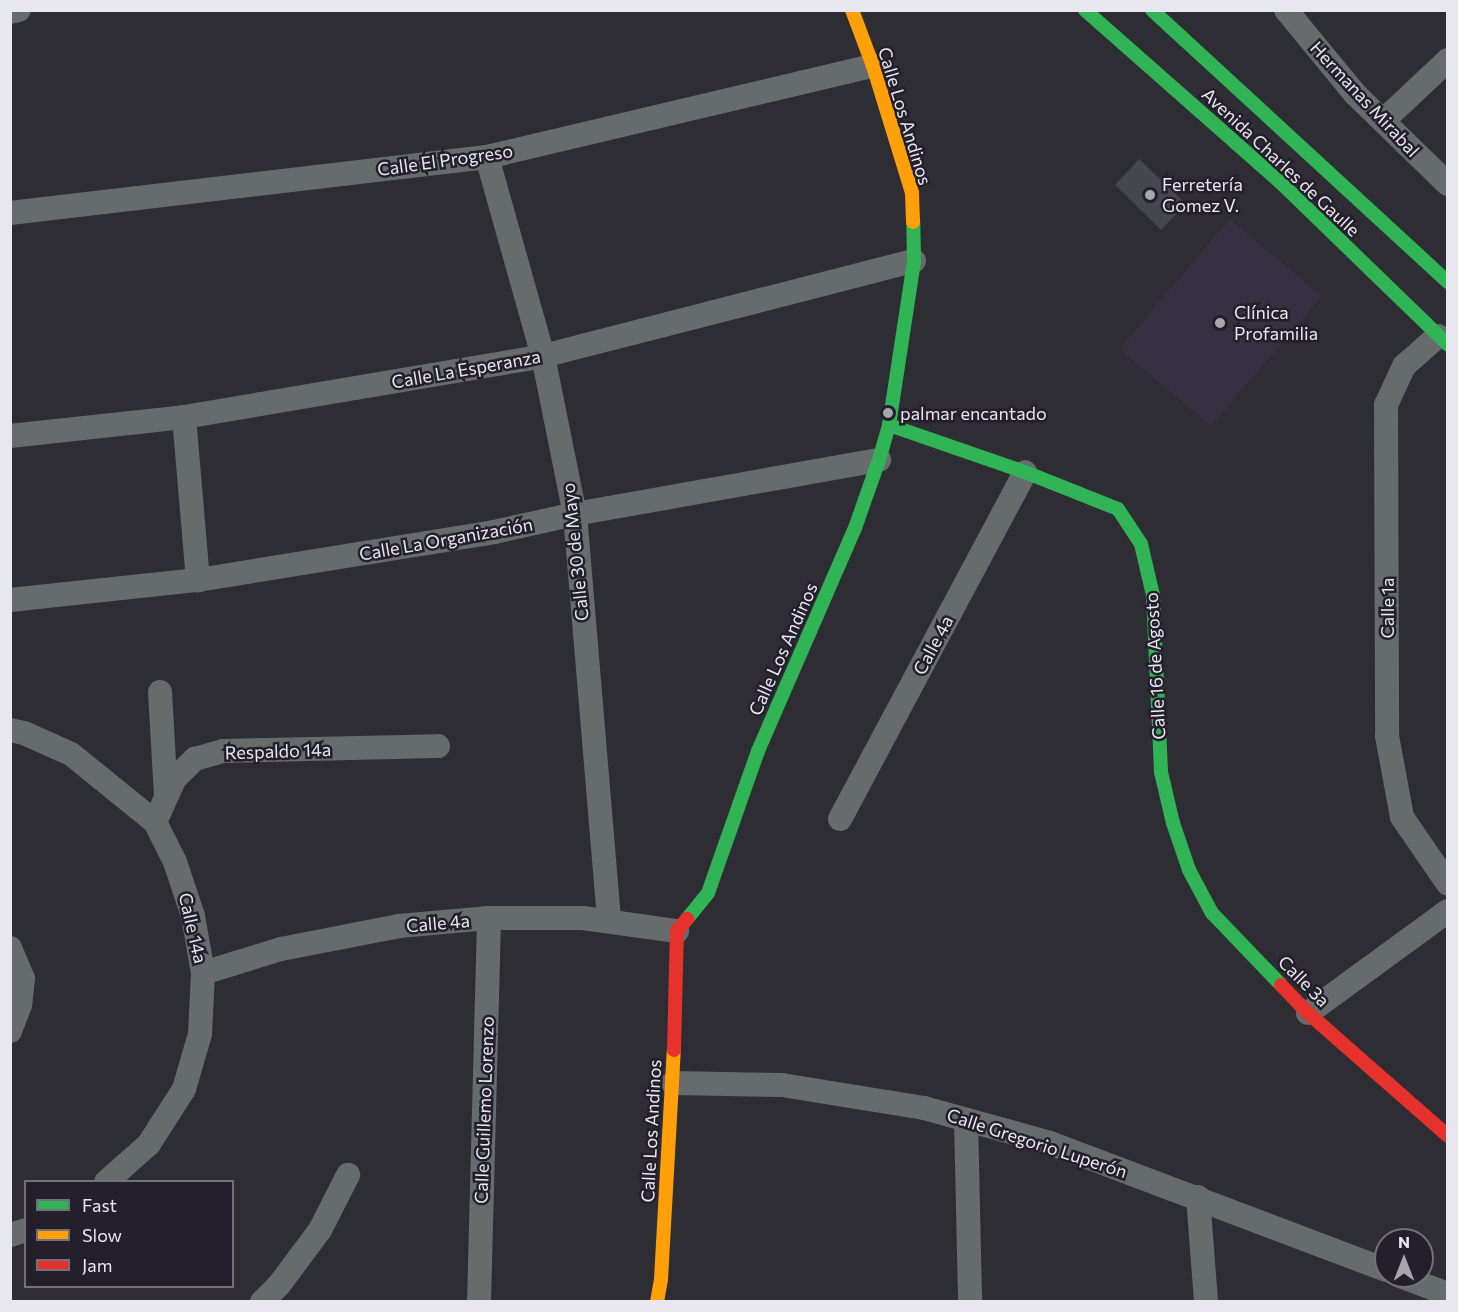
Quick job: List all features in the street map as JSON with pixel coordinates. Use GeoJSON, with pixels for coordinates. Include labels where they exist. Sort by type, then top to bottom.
{"type":"FeatureCollection","features":[{"type":"Feature","properties":{"kind":"street"},"geometry":{"type":"LineString","coordinates":[[10,12],[19,10]]}},
{"type":"Feature","properties":{"kind":"street","name":"Calle Los Andinos"},"geometry":{"type":"LineString","coordinates":[[657,1302],[661,1279],[673,1083],[677,931],[708,893],[758,751],[855,528],[889,425],[914,261],[912,193],[873,66],[852,10]]}},
{"type":"Feature","properties":{"kind":"street","name":"Avenida Charles de Gaulle"},"geometry":{"type":"LineString","coordinates":[[1085,10],[1280,182],[1443,340]]}},
{"type":"Feature","properties":{"kind":"street","name":"Avenida Charles de Gaulle"},"geometry":{"type":"LineString","coordinates":[[1152,10],[1448,282]]}},
{"type":"Feature","properties":{"kind":"street","name":"Hermanas Mirabal"},"geometry":{"type":"LineString","coordinates":[[1286,10],[1355,93],[1448,184]]}},
{"type":"Feature","properties":{"kind":"street"},"geometry":{"type":"LineString","coordinates":[[1383,122],[1448,60]]}},
{"type":"Feature","properties":{"kind":"street","name":"Calle El Progreso"},"geometry":{"type":"LineString","coordinates":[[10,213],[487,157],[873,66]]}},
{"type":"Feature","properties":{"kind":"street","name":"Calle 30 de Mayo"},"geometry":{"type":"LineString","coordinates":[[487,157],[543,356],[575,514],[609,921]]}},
{"type":"Feature","properties":{"kind":"street","name":"Calle La Esperanza"},"geometry":{"type":"LineString","coordinates":[[10,436],[184,417],[543,356],[914,261]]}},
{"type":"Feature","properties":{"kind":"street","name":"Calle 1a"},"geometry":{"type":"LineString","coordinates":[[1443,340],[1404,366],[1386,405],[1388,736],[1402,817],[1448,884]]}},
{"type":"Feature","properties":{"kind":"street"},"geometry":{"type":"LineString","coordinates":[[184,417],[198,580]]}},
{"type":"Feature","properties":{"kind":"street","name":"Calle 16 de Agosto"},"geometry":{"type":"LineString","coordinates":[[889,425],[1026,472],[1118,509],[1141,544],[1153,595],[1161,772],[1173,823]]}},
{"type":"Feature","properties":{"kind":"street","name":"Calle La Organización"},"geometry":{"type":"LineString","coordinates":[[10,600],[198,580],[494,532],[575,514],[879,460]]}},
{"type":"Feature","properties":{"kind":"street","name":"Calle 4a"},"geometry":{"type":"LineString","coordinates":[[840,819],[1026,472]]}},
{"type":"Feature","properties":{"kind":"street"},"geometry":{"type":"LineString","coordinates":[[160,692],[166,797]]}},
{"type":"Feature","properties":{"kind":"street","name":"Calle 14a"},"geometry":{"type":"LineString","coordinates":[[10,730],[24,733],[71,754],[154,822],[175,862],[186,894],[203,973],[200,1034],[184,1089],[149,1144],[108,1180]]}},
{"type":"Feature","properties":{"kind":"street","name":"Respaldo 14a"},"geometry":{"type":"LineString","coordinates":[[154,822],[175,778],[195,759],[222,751],[438,746]]}},
{"type":"Feature","properties":{"kind":"street","name":"Calle 3a"},"geometry":{"type":"LineString","coordinates":[[1173,823],[1189,870],[1212,913],[1308,1013],[1448,1136]]}},
{"type":"Feature","properties":{"kind":"street"},"geometry":{"type":"LineString","coordinates":[[1308,1013],[1448,910]]}},
{"type":"Feature","properties":{"kind":"street","name":"Calle 4a"},"geometry":{"type":"LineString","coordinates":[[203,973],[281,949],[399,926],[489,918],[583,918],[677,931]]}},
{"type":"Feature","properties":{"kind":"street","name":"Calle Guillemo Lorenzo"},"geometry":{"type":"LineString","coordinates":[[479,1302],[489,918]]}},
{"type":"Feature","properties":{"kind":"street"},"geometry":{"type":"LineString","coordinates":[[10,948],[23,978],[20,1005],[10,1030]]}},
{"type":"Feature","properties":{"kind":"street","name":"Calle Gregorio Luperón"},"geometry":{"type":"LineString","coordinates":[[673,1083],[782,1085],[924,1108],[1050,1143],[1374,1265]]}},
{"type":"Feature","properties":{"kind":"street"},"geometry":{"type":"LineString","coordinates":[[966,1120],[970,1302]]}},
{"type":"Feature","properties":{"kind":"street"},"geometry":{"type":"LineString","coordinates":[[262,1302],[279,1286],[320,1230],[348,1175]]}},
{"type":"Feature","properties":{"kind":"street"},"geometry":{"type":"LineString","coordinates":[[1198,1197],[1206,1302]]}},
{"type":"Feature","properties":{"kind":"street"},"geometry":{"type":"LineString","coordinates":[[1432,1288],[1448,1294]]}},
{"type":"Feature","properties":{"kind":"shaded area","name":"Clínica Profamilia"},"geometry":{"type":"Polygon","coordinates":[[[1230,219],[1322,296],[1211,426],[1119,349],[1230,219]]]}},
{"type":"Feature","properties":{"kind":"building","name":"Ferretería Gomez V."},"geometry":{"type":"Polygon","coordinates":[[[1139,159],[1186,204],[1161,230],[1115,185],[1139,159]]]}},
{"type":"Feature","properties":{"kind":"traffic: fast"},"geometry":{"type":"LineString","coordinates":[[1085,10],[1280,182],[1448,345]]}},
{"type":"Feature","properties":{"kind":"traffic: fast"},"geometry":{"type":"LineString","coordinates":[[1152,10],[1448,282]]}},
{"type":"Feature","properties":{"kind":"traffic: fast"},"geometry":{"type":"LineString","coordinates":[[687,919],[708,893],[758,751],[855,528],[879,460],[889,425],[914,261],[913,222]]}},
{"type":"Feature","properties":{"kind":"traffic: fast"},"geometry":{"type":"LineString","coordinates":[[889,425],[1025,472],[1118,509],[1141,544],[1153,595],[1161,772],[1173,823],[1189,870],[1212,913],[1281,985]]}},
{"type":"Feature","properties":{"kind":"traffic: slow"},"geometry":{"type":"LineString","coordinates":[[852,10],[873,66],[912,193],[913,222]]}},
{"type":"Feature","properties":{"kind":"traffic: slow"},"geometry":{"type":"LineString","coordinates":[[657,1302],[661,1279],[674,1050]]}},
{"type":"Feature","properties":{"kind":"traffic: jam"},"geometry":{"type":"LineString","coordinates":[[674,1050],[677,931],[687,919]]}},
{"type":"Feature","properties":{"kind":"traffic: jam"},"geometry":{"type":"LineString","coordinates":[[1281,985],[1308,1013],[1448,1136]]}},
{"type":"Feature","properties":{"kind":"place","name":"Ferretería Gomez V."},"geometry":{"type":"Point","coordinates":[1150,195]}},
{"type":"Feature","properties":{"kind":"place","name":"Clínica Profamilia"},"geometry":{"type":"Point","coordinates":[1220,323]}},
{"type":"Feature","properties":{"kind":"place","name":"palmar encantado"},"geometry":{"type":"Point","coordinates":[888,413]}}]}
